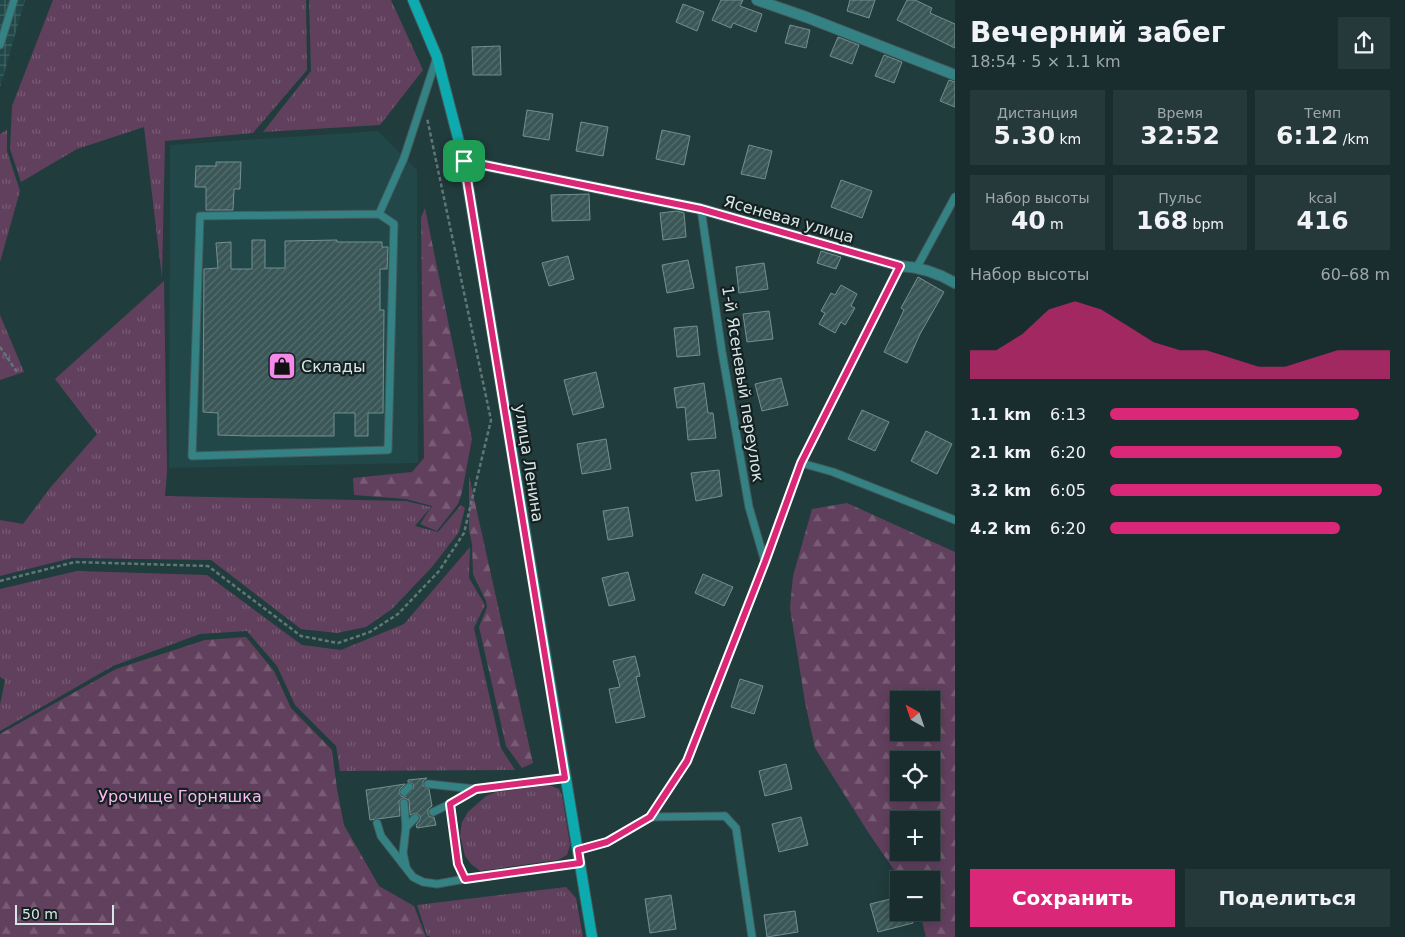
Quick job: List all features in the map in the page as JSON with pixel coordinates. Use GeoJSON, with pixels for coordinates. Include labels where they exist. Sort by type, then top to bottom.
{"type":"FeatureCollection","features":[{"type":"Feature","properties":{"kind":"main road","name":"улица Ленина"},"geometry":{"type":"LineString","coordinates":[[413,0],[437,57],[464,161],[592,937]]}},
{"type":"Feature","properties":{"kind":"street"},"geometry":{"type":"LineString","coordinates":[[757,0],[955,75]]}},
{"type":"Feature","properties":{"kind":"street","name":"Ясеневая улица"},"geometry":{"type":"LineString","coordinates":[[464,161],[701,209],[900,266],[917,267],[946,277],[955,283]]}},
{"type":"Feature","properties":{"kind":"lane"},"geometry":{"type":"LineString","coordinates":[[0,45],[14,0]]}},
{"type":"Feature","properties":{"kind":"lane"},"geometry":{"type":"LineString","coordinates":[[379,214],[404,158],[437,57]]}},
{"type":"Feature","properties":{"kind":"lane"},"geometry":{"type":"LineString","coordinates":[[917,267],[955,197]]}},
{"type":"Feature","properties":{"kind":"lane","name":"1-й Ясеневый переулок"},"geometry":{"type":"LineString","coordinates":[[701,209],[722,352],[747,497],[765,562]]}},
{"type":"Feature","properties":{"kind":"lane"},"geometry":{"type":"LineString","coordinates":[[379,214],[394,224],[388,450],[192,456],[200,216],[379,214]]}},
{"type":"Feature","properties":{"kind":"lane"},"geometry":{"type":"LineString","coordinates":[[578,850],[607,842],[650,817],[687,761],[765,562],[801,463],[900,266]]}},
{"type":"Feature","properties":{"kind":"lane"},"geometry":{"type":"LineString","coordinates":[[801,463],[833,472],[955,520]]}},
{"type":"Feature","properties":{"kind":"lane"},"geometry":{"type":"LineString","coordinates":[[428,784],[476,789],[565,778]]}},
{"type":"Feature","properties":{"kind":"lane"},"geometry":{"type":"LineString","coordinates":[[433,812],[476,789]]}},
{"type":"Feature","properties":{"kind":"lane"},"geometry":{"type":"LineString","coordinates":[[404,803],[406,827],[403,853],[406,868]]}},
{"type":"Feature","properties":{"kind":"lane"},"geometry":{"type":"LineString","coordinates":[[450,804],[458,864],[465,879]]}},
{"type":"Feature","properties":{"kind":"lane"},"geometry":{"type":"LineString","coordinates":[[650,817],[725,816],[736,828],[752,937]]}},
{"type":"Feature","properties":{"kind":"lane"},"geometry":{"type":"LineString","coordinates":[[406,827],[415,818]]}},
{"type":"Feature","properties":{"kind":"lane"},"geometry":{"type":"LineString","coordinates":[[377,823],[381,836],[414,877],[423,882],[437,884],[580,863]]}},
{"type":"Feature","properties":{"kind":"path"},"geometry":{"type":"LineString","coordinates":[[0,581],[75,562],[208,566],[301,636],[338,643],[370,632],[398,614],[439,571],[464,533],[491,420],[427,118]]}},
{"type":"Feature","properties":{"kind":"path"},"geometry":{"type":"LineString","coordinates":[[0,347],[17,372]]}},
{"type":"Feature","properties":{"kind":"shaded area"},"geometry":{"type":"Polygon","coordinates":[[[0,0],[25,0],[0,88],[0,0]]]}},
{"type":"Feature","properties":{"kind":"shaded area"},"geometry":{"type":"Polygon","coordinates":[[[378,131],[417,170],[418,463],[169,468],[170,145],[378,131]]]}},
{"type":"Feature","properties":{"kind":"green space"},"geometry":{"type":"Polygon","coordinates":[[[53,0],[306,0],[307,70],[253,133],[165,141],[162,278],[144,127],[77,149],[21,182],[10,149],[12,106],[53,0]]]}},
{"type":"Feature","properties":{"kind":"green space"},"geometry":{"type":"Polygon","coordinates":[[[309,0],[391,0],[423,70],[380,125],[263,132],[311,71],[309,0]]]}},
{"type":"Feature","properties":{"kind":"green space"},"geometry":{"type":"Polygon","coordinates":[[[7,130],[7,151],[20,191],[0,262],[0,134],[7,130]]]}},
{"type":"Feature","properties":{"kind":"green space"},"geometry":{"type":"Polygon","coordinates":[[[425,208],[472,439],[458,504],[437,531],[420,524],[432,506],[406,499],[354,495],[353,478],[412,472],[424,458],[421,218],[425,208]]]}},
{"type":"Feature","properties":{"kind":"green space"},"geometry":{"type":"Polygon","coordinates":[[[164,281],[167,471],[165,496],[406,501],[431,507],[415,526],[438,532],[461,505],[465,508],[459,532],[432,567],[392,609],[366,627],[337,633],[301,629],[211,560],[72,558],[0,576],[0,520],[23,524],[50,488],[97,434],[55,379],[164,281]]]}},
{"type":"Feature","properties":{"kind":"green space"},"geometry":{"type":"Polygon","coordinates":[[[0,315],[24,372],[0,380],[0,315]]]}},
{"type":"Feature","properties":{"kind":"green space"},"geometry":{"type":"Polygon","coordinates":[[[469,476],[533,763],[522,768],[506,746],[479,627],[487,607],[473,574],[472,544],[469,530],[469,476]]]}},
{"type":"Feature","properties":{"kind":"green space"},"geometry":{"type":"Polygon","coordinates":[[[847,503],[955,552],[955,937],[926,937],[922,921],[940,921],[940,871],[895,871],[815,748],[805,702],[790,608],[793,576],[812,509],[847,503]]]}},
{"type":"Feature","properties":{"kind":"green space"},"geometry":{"type":"Polygon","coordinates":[[[470,547],[469,578],[485,605],[474,628],[501,748],[515,770],[340,771],[336,746],[295,705],[277,666],[247,631],[200,634],[113,666],[0,731],[0,705],[5,680],[0,677],[0,589],[77,571],[207,575],[302,645],[341,650],[404,624],[470,547]]]}},
{"type":"Feature","properties":{"kind":"green space","name":"Урочище Горняшка"},"geometry":{"type":"Polygon","coordinates":[[[246,637],[274,671],[291,708],[332,750],[344,825],[379,886],[414,906],[426,937],[0,937],[0,734],[116,669],[205,640],[246,637]]]}},
{"type":"Feature","properties":{"kind":"green space"},"geometry":{"type":"Polygon","coordinates":[[[549,785],[559,789],[562,796],[570,845],[567,855],[558,860],[480,871],[471,864],[465,856],[460,835],[462,822],[468,812],[486,796],[496,792],[549,785]]]}},
{"type":"Feature","properties":{"kind":"green space"},"geometry":{"type":"Polygon","coordinates":[[[566,887],[576,898],[583,937],[431,937],[427,936],[417,905],[566,887]]]}},
{"type":"Feature","properties":{"kind":"building"},"geometry":{"type":"Polygon","coordinates":[[[721,0],[743,0],[740,6],[762,14],[756,32],[733,23],[731,28],[712,20],[721,0]]]}},
{"type":"Feature","properties":{"kind":"building"},"geometry":{"type":"Polygon","coordinates":[[[850,0],[875,0],[869,18],[847,11],[850,0]]]}},
{"type":"Feature","properties":{"kind":"building"},"geometry":{"type":"Polygon","coordinates":[[[907,0],[915,0],[932,8],[930,13],[955,24],[955,48],[897,20],[907,0]]]}},
{"type":"Feature","properties":{"kind":"building"},"geometry":{"type":"Polygon","coordinates":[[[683,4],[704,12],[697,31],[676,22],[683,4]]]}},
{"type":"Feature","properties":{"kind":"building"},"geometry":{"type":"Polygon","coordinates":[[[790,25],[810,30],[806,48],[785,43],[790,25]]]}},
{"type":"Feature","properties":{"kind":"building"},"geometry":{"type":"Polygon","coordinates":[[[838,37],[859,45],[852,64],[830,56],[838,37]]]}},
{"type":"Feature","properties":{"kind":"building"},"geometry":{"type":"Polygon","coordinates":[[[500,46],[501,75],[473,75],[472,47],[500,46]]]}},
{"type":"Feature","properties":{"kind":"building"},"geometry":{"type":"Polygon","coordinates":[[[884,55],[902,62],[894,83],[875,76],[884,55]]]}},
{"type":"Feature","properties":{"kind":"building"},"geometry":{"type":"Polygon","coordinates":[[[949,80],[955,82],[955,107],[940,101],[949,80]]]}},
{"type":"Feature","properties":{"kind":"building"},"geometry":{"type":"Polygon","coordinates":[[[527,110],[553,114],[549,140],[523,136],[527,110]]]}},
{"type":"Feature","properties":{"kind":"building"},"geometry":{"type":"Polygon","coordinates":[[[581,122],[608,127],[603,156],[576,151],[581,122]]]}},
{"type":"Feature","properties":{"kind":"building"},"geometry":{"type":"Polygon","coordinates":[[[662,130],[690,136],[684,165],[656,159],[662,130]]]}},
{"type":"Feature","properties":{"kind":"building"},"geometry":{"type":"Polygon","coordinates":[[[749,145],[772,151],[765,179],[741,174],[749,145]]]}},
{"type":"Feature","properties":{"kind":"building"},"geometry":{"type":"Polygon","coordinates":[[[216,162],[241,162],[240,189],[234,189],[233,210],[206,210],[206,187],[195,187],[196,166],[216,166],[216,162]]]}},
{"type":"Feature","properties":{"kind":"building"},"geometry":{"type":"Polygon","coordinates":[[[841,180],[872,191],[862,218],[831,207],[841,180]]]}},
{"type":"Feature","properties":{"kind":"building"},"geometry":{"type":"Polygon","coordinates":[[[589,194],[590,220],[552,221],[551,195],[589,194]]]}},
{"type":"Feature","properties":{"kind":"building"},"geometry":{"type":"Polygon","coordinates":[[[677,211],[684,213],[686,237],[663,240],[660,213],[677,211]]]}},
{"type":"Feature","properties":{"kind":"building"},"geometry":{"type":"Polygon","coordinates":[[[252,240],[265,240],[265,268],[285,268],[285,241],[337,240],[337,242],[382,242],[382,247],[388,247],[387,269],[380,269],[380,310],[384,310],[383,413],[368,413],[368,436],[355,436],[355,413],[334,413],[334,436],[250,436],[218,435],[218,413],[203,412],[204,269],[218,268],[216,243],[231,242],[231,269],[252,269],[252,240]]]}},
{"type":"Feature","properties":{"kind":"building"},"geometry":{"type":"Polygon","coordinates":[[[821,251],[841,257],[836,269],[817,263],[821,251]]]}},
{"type":"Feature","properties":{"kind":"building"},"geometry":{"type":"Polygon","coordinates":[[[568,256],[574,279],[549,286],[542,263],[568,256]]]}},
{"type":"Feature","properties":{"kind":"building"},"geometry":{"type":"Polygon","coordinates":[[[688,260],[694,288],[667,293],[662,265],[688,260]]]}},
{"type":"Feature","properties":{"kind":"building"},"geometry":{"type":"Polygon","coordinates":[[[764,263],[768,289],[739,293],[736,267],[764,263]]]}},
{"type":"Feature","properties":{"kind":"building"},"geometry":{"type":"Polygon","coordinates":[[[918,277],[944,292],[920,334],[907,363],[884,352],[904,310],[901,308],[918,277]]]}},
{"type":"Feature","properties":{"kind":"building"},"geometry":{"type":"Polygon","coordinates":[[[841,285],[857,294],[851,306],[855,308],[845,325],[841,322],[835,333],[819,324],[825,313],[821,311],[831,293],[835,295],[841,285]]]}},
{"type":"Feature","properties":{"kind":"building"},"geometry":{"type":"Polygon","coordinates":[[[769,311],[773,339],[747,342],[743,314],[769,311]]]}},
{"type":"Feature","properties":{"kind":"building"},"geometry":{"type":"Polygon","coordinates":[[[697,326],[700,355],[677,357],[674,328],[697,326]]]}},
{"type":"Feature","properties":{"kind":"building"},"geometry":{"type":"Polygon","coordinates":[[[596,372],[604,407],[573,415],[564,380],[596,372]]]}},
{"type":"Feature","properties":{"kind":"building"},"geometry":{"type":"Polygon","coordinates":[[[781,378],[788,405],[762,411],[755,384],[781,378]]]}},
{"type":"Feature","properties":{"kind":"building"},"geometry":{"type":"Polygon","coordinates":[[[704,383],[708,413],[713,413],[716,438],[688,440],[685,407],[677,408],[674,388],[704,383]]]}},
{"type":"Feature","properties":{"kind":"building"},"geometry":{"type":"Polygon","coordinates":[[[862,410],[889,422],[875,451],[848,439],[862,410]]]}},
{"type":"Feature","properties":{"kind":"building"},"geometry":{"type":"Polygon","coordinates":[[[926,431],[952,444],[937,474],[911,461],[926,431]]]}},
{"type":"Feature","properties":{"kind":"building"},"geometry":{"type":"Polygon","coordinates":[[[606,439],[611,469],[582,474],[577,444],[606,439]]]}},
{"type":"Feature","properties":{"kind":"building"},"geometry":{"type":"Polygon","coordinates":[[[719,470],[722,496],[696,501],[691,473],[719,470]]]}},
{"type":"Feature","properties":{"kind":"building"},"geometry":{"type":"Polygon","coordinates":[[[628,507],[633,536],[608,540],[603,511],[628,507]]]}},
{"type":"Feature","properties":{"kind":"building"},"geometry":{"type":"Polygon","coordinates":[[[628,572],[635,600],[609,606],[602,578],[628,572]]]}},
{"type":"Feature","properties":{"kind":"building"},"geometry":{"type":"Polygon","coordinates":[[[703,574],[733,587],[724,606],[695,593],[703,574]]]}},
{"type":"Feature","properties":{"kind":"building"},"geometry":{"type":"Polygon","coordinates":[[[635,656],[640,676],[636,677],[645,717],[616,723],[609,689],[620,687],[613,661],[635,656]]]}},
{"type":"Feature","properties":{"kind":"building"},"geometry":{"type":"Polygon","coordinates":[[[740,679],[763,686],[754,714],[731,707],[740,679]]]}},
{"type":"Feature","properties":{"kind":"building"},"geometry":{"type":"Polygon","coordinates":[[[786,764],[792,789],[765,796],[759,771],[786,764]]]}},
{"type":"Feature","properties":{"kind":"building"},"geometry":{"type":"Polygon","coordinates":[[[427,778],[423,781],[423,786],[429,789],[432,806],[428,809],[428,814],[430,817],[434,817],[436,825],[417,828],[416,825],[420,820],[420,816],[416,813],[410,815],[409,800],[404,798],[399,801],[400,816],[370,820],[366,790],[405,784],[399,793],[405,797],[414,788],[413,784],[408,782],[408,780],[427,778]]]}},
{"type":"Feature","properties":{"kind":"building"},"geometry":{"type":"Polygon","coordinates":[[[801,817],[808,845],[779,852],[772,824],[801,817]]]}},
{"type":"Feature","properties":{"kind":"building"},"geometry":{"type":"Polygon","coordinates":[[[671,895],[676,929],[650,933],[645,899],[671,895]]]}},
{"type":"Feature","properties":{"kind":"building"},"geometry":{"type":"Polygon","coordinates":[[[890,899],[890,921],[912,921],[913,923],[878,932],[870,904],[890,899]]]}},
{"type":"Feature","properties":{"kind":"building"},"geometry":{"type":"Polygon","coordinates":[[[795,911],[798,932],[767,937],[764,915],[795,911]]]}},
{"type":"Feature","properties":{"kind":"place","name":"Склады"},"geometry":{"type":"Point","coordinates":[282,366]}},
{"type":"Feature","properties":{"kind":"route"},"geometry":{"type":"LineString","coordinates":[[464,161],[701,209],[900,266],[801,463],[765,562],[687,761],[650,817],[607,842],[578,850],[580,863],[465,879],[458,864],[450,804],[476,789],[565,778],[464,161]]}}]}
